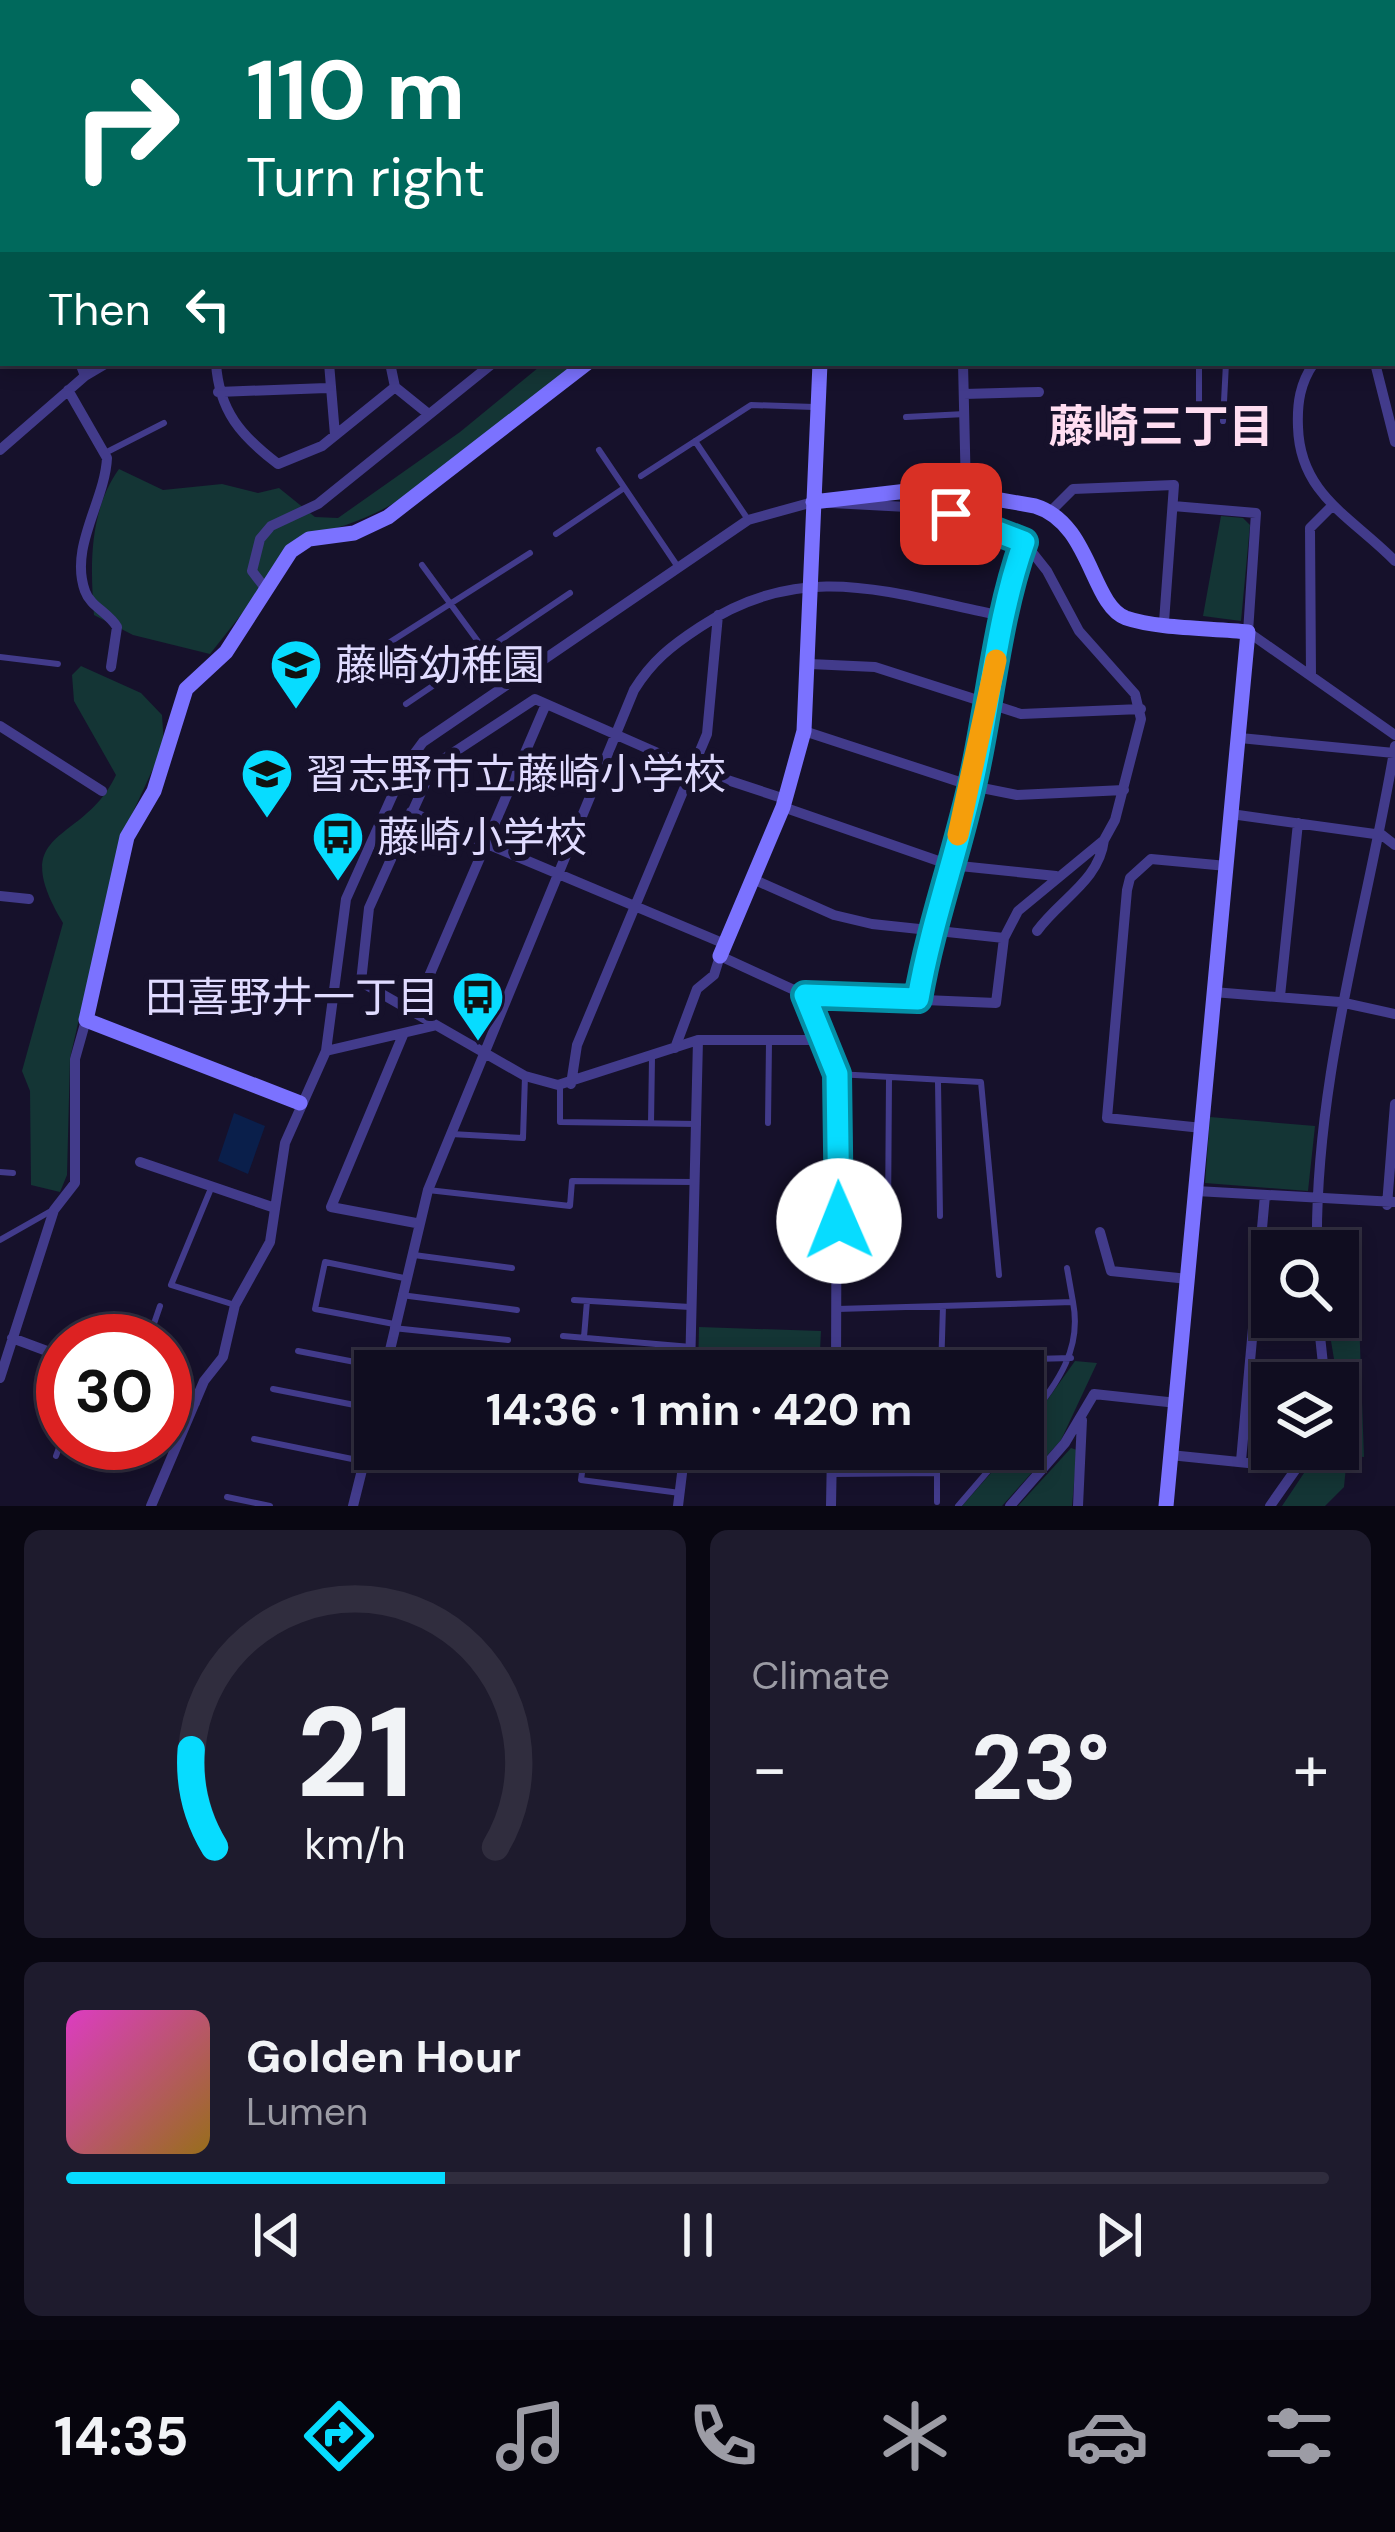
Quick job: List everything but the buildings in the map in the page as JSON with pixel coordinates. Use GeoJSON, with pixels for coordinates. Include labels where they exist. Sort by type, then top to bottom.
{"type":"FeatureCollection","features":[{"type":"Feature","properties":{"kind":"street"},"geometry":{"type":"LineString","coordinates":[[81,366],[85,376]]}},
{"type":"Feature","properties":{"kind":"street"},"geometry":{"type":"LineString","coordinates":[[0,450],[102,366]]}},
{"type":"Feature","properties":{"kind":"street"},"geometry":{"type":"LineString","coordinates":[[216,366],[218,392],[241,436],[278,464],[335,435],[395,387]]}},
{"type":"Feature","properties":{"kind":"street"},"geometry":{"type":"LineString","coordinates":[[329,366],[327,388],[335,435]]}},
{"type":"Feature","properties":{"kind":"street"},"geometry":{"type":"LineString","coordinates":[[391,366],[395,387],[426,412]]}},
{"type":"Feature","properties":{"kind":"street"},"geometry":{"type":"LineString","coordinates":[[265,588],[252,571],[260,538],[271,526],[318,504],[426,412],[489,366]]}},
{"type":"Feature","properties":{"kind":"street"},"geometry":{"type":"LineString","coordinates":[[0,1374],[54,1210],[75,1183],[75,1060],[127,837],[159,778],[176,709],[186,689],[226,652],[291,551],[309,539],[354,533],[388,517],[583,366]]}},
{"type":"Feature","properties":{"kind":"street"},"geometry":{"type":"LineString","coordinates":[[675,1048],[698,988],[714,975],[755,880],[784,803],[804,730],[820,366]]}},
{"type":"Feature","properties":{"kind":"street"},"geometry":{"type":"LineString","coordinates":[[963,366],[966,493]]}},
{"type":"Feature","properties":{"kind":"street"},"geometry":{"type":"LineString","coordinates":[[1312,366],[1304,378],[1298,435],[1312,487],[1395,561]]}},
{"type":"Feature","properties":{"kind":"street"},"geometry":{"type":"LineString","coordinates":[[1376,366],[1395,442]]}},
{"type":"Feature","properties":{"kind":"street"},"geometry":{"type":"LineString","coordinates":[[1380,388],[1395,385]]}},
{"type":"Feature","properties":{"kind":"street"},"geometry":{"type":"LineString","coordinates":[[218,392],[327,388]]}},
{"type":"Feature","properties":{"kind":"street"},"geometry":{"type":"LineString","coordinates":[[68,390],[105,453],[106,471],[88,524],[83,582],[89,599],[117,627],[111,667]]}},
{"type":"Feature","properties":{"kind":"street"},"geometry":{"type":"LineString","coordinates":[[964,394],[1040,392]]}},
{"type":"Feature","properties":{"kind":"street"},"geometry":{"type":"LineString","coordinates":[[1051,511],[1073,489],[1131,483],[1174,485],[1163,622]]}},
{"type":"Feature","properties":{"kind":"street"},"geometry":{"type":"LineString","coordinates":[[152,1506],[195,1402],[223,1357],[235,1305],[270,1242],[285,1143],[326,1051],[346,899],[406,765],[423,742],[507,681],[748,520],[813,502],[933,488],[1051,511],[1088,558],[1113,609],[1126,618],[1248,632],[1395,735]]}},
{"type":"Feature","properties":{"kind":"street"},"geometry":{"type":"LineString","coordinates":[[813,502],[926,508],[977,520],[1024,542],[1047,571],[1079,631],[1135,694],[1141,709],[1124,790],[1094,873],[1055,907],[1037,931]]}},
{"type":"Feature","properties":{"kind":"street"},"geometry":{"type":"LineString","coordinates":[[1166,1506],[1240,738],[1256,513],[1173,506]]}},
{"type":"Feature","properties":{"kind":"street"},"geometry":{"type":"LineString","coordinates":[[1311,676],[1310,528],[1332,506]]}},
{"type":"Feature","properties":{"kind":"street"},"geometry":{"type":"LineString","coordinates":[[918,999],[930,930],[990,707],[1002,616],[1024,542]]}},
{"type":"Feature","properties":{"kind":"street"},"geometry":{"type":"LineString","coordinates":[[389,1350],[416,1223],[428,1190],[652,660],[718,615],[768,590],[812,586],[876,591],[1002,616]]}},
{"type":"Feature","properties":{"kind":"street"},"geometry":{"type":"LineString","coordinates":[[565,1084],[707,734],[718,615]]}},
{"type":"Feature","properties":{"kind":"street"},"geometry":{"type":"LineString","coordinates":[[809,664],[875,667],[1021,714],[1141,709]]}},
{"type":"Feature","properties":{"kind":"street"},"geometry":{"type":"LineString","coordinates":[[823,1040],[698,1040],[565,1084],[525,1076],[361,982],[370,908],[433,766],[535,699],[694,769],[950,865],[1056,876]]}},
{"type":"Feature","properties":{"kind":"street"},"geometry":{"type":"LineString","coordinates":[[414,1012],[545,704]]}},
{"type":"Feature","properties":{"kind":"street"},"geometry":{"type":"LineString","coordinates":[[0,726],[102,791]]}},
{"type":"Feature","properties":{"kind":"street"},"geometry":{"type":"LineString","coordinates":[[804,730],[972,786],[1017,795],[1124,790]]}},
{"type":"Feature","properties":{"kind":"street"},"geometry":{"type":"LineString","coordinates":[[1240,738],[1394,750],[1382,835],[1340,1002],[1316,1199],[1317,1230]]}},
{"type":"Feature","properties":{"kind":"street"},"geometry":{"type":"LineString","coordinates":[[411,812],[723,950],[805,995],[996,1004],[1004,938],[1018,910],[1104,840]]}},
{"type":"Feature","properties":{"kind":"street"},"geometry":{"type":"LineString","coordinates":[[1231,814],[1382,835],[1395,845]]}},
{"type":"Feature","properties":{"kind":"street"},"geometry":{"type":"LineString","coordinates":[[1280,996],[1298,823]]}},
{"type":"Feature","properties":{"kind":"street"},"geometry":{"type":"LineString","coordinates":[[1202,1128],[1107,1118],[1127,890],[1130,878],[1151,859],[1227,866]]}},
{"type":"Feature","properties":{"kind":"street"},"geometry":{"type":"LineString","coordinates":[[755,880],[835,915],[1004,938]]}},
{"type":"Feature","properties":{"kind":"street"},"geometry":{"type":"LineString","coordinates":[[0,896],[29,899]]}},
{"type":"Feature","properties":{"kind":"street"},"geometry":{"type":"LineString","coordinates":[[1213,992],[1340,1002],[1395,1014]]}},
{"type":"Feature","properties":{"kind":"street"},"geometry":{"type":"LineString","coordinates":[[805,995],[837,1074],[836,1350]]}},
{"type":"Feature","properties":{"kind":"street"},"geometry":{"type":"LineString","coordinates":[[86,1020],[300,1103]]}},
{"type":"Feature","properties":{"kind":"street"},"geometry":{"type":"LineString","coordinates":[[326,1051],[433,1026]]}},
{"type":"Feature","properties":{"kind":"street"},"geometry":{"type":"LineString","coordinates":[[403,1035],[332,1207],[416,1223]]}},
{"type":"Feature","properties":{"kind":"street"},"geometry":{"type":"LineString","coordinates":[[691,1350],[698,1040]]}},
{"type":"Feature","properties":{"kind":"street"},"geometry":{"type":"LineString","coordinates":[[1196,1191],[1391,1203],[1395,1104]]}},
{"type":"Feature","properties":{"kind":"street"},"geometry":{"type":"LineString","coordinates":[[140,1162],[274,1208]]}},
{"type":"Feature","properties":{"kind":"street"},"geometry":{"type":"LineString","coordinates":[[1241,1461],[1265,1195]]}},
{"type":"Feature","properties":{"kind":"street"},"geometry":{"type":"LineString","coordinates":[[1100,1232],[1111,1271],[1188,1279]]}},
{"type":"Feature","properties":{"kind":"street"},"geometry":{"type":"LineString","coordinates":[[11,1338],[36,1348]]}},
{"type":"Feature","properties":{"kind":"street"},"geometry":{"type":"LineString","coordinates":[[1010,1506],[1082,1420],[1094,1394],[1177,1403]]}},
{"type":"Feature","properties":{"kind":"street"},"geometry":{"type":"LineString","coordinates":[[1078,1506],[1082,1420]]}},
{"type":"Feature","properties":{"kind":"street"},"geometry":{"type":"LineString","coordinates":[[1170,1455],[1251,1462]]}},
{"type":"Feature","properties":{"kind":"street"},"geometry":{"type":"LineString","coordinates":[[353,1506],[363,1470]]}},
{"type":"Feature","properties":{"kind":"street"},"geometry":{"type":"LineString","coordinates":[[679,1500],[682,1470]]}},
{"type":"Feature","properties":{"kind":"street"},"geometry":{"type":"LineString","coordinates":[[831,1506],[832,1470]]}},
{"type":"Feature","properties":{"kind":"street"},"geometry":{"type":"LineString","coordinates":[[1270,1506],[1297,1470]]}},
{"type":"Feature","properties":{"kind":"lane"},"geometry":{"type":"LineString","coordinates":[[1198,414],[1199,366]]}},
{"type":"Feature","properties":{"kind":"lane"},"geometry":{"type":"LineString","coordinates":[[1223,421],[1226,366]]}},
{"type":"Feature","properties":{"kind":"lane"},"geometry":{"type":"LineString","coordinates":[[641,476],[752,405],[818,406]]}},
{"type":"Feature","properties":{"kind":"lane"},"geometry":{"type":"LineString","coordinates":[[906,417],[964,414]]}},
{"type":"Feature","properties":{"kind":"lane"},"geometry":{"type":"LineString","coordinates":[[105,453],[164,423]]}},
{"type":"Feature","properties":{"kind":"lane"},"geometry":{"type":"LineString","coordinates":[[695,441],[748,520]]}},
{"type":"Feature","properties":{"kind":"lane"},"geometry":{"type":"LineString","coordinates":[[599,450],[678,567]]}},
{"type":"Feature","properties":{"kind":"lane"},"geometry":{"type":"LineString","coordinates":[[556,534],[623,488]]}},
{"type":"Feature","properties":{"kind":"lane"},"geometry":{"type":"LineString","coordinates":[[376,651],[530,553]]}},
{"type":"Feature","properties":{"kind":"lane"},"geometry":{"type":"LineString","coordinates":[[422,565],[507,681]]}},
{"type":"Feature","properties":{"kind":"lane"},"geometry":{"type":"LineString","coordinates":[[406,704],[571,593]]}},
{"type":"Feature","properties":{"kind":"lane"},"geometry":{"type":"LineString","coordinates":[[0,657],[58,664]]}},
{"type":"Feature","properties":{"kind":"lane"},"geometry":{"type":"LineString","coordinates":[[768,1123],[769,1040]]}},
{"type":"Feature","properties":{"kind":"lane"},"geometry":{"type":"LineString","coordinates":[[651,1123],[652,1058]]}},
{"type":"Feature","properties":{"kind":"lane"},"geometry":{"type":"LineString","coordinates":[[837,1074],[981,1082],[999,1275]]}},
{"type":"Feature","properties":{"kind":"lane"},"geometry":{"type":"LineString","coordinates":[[452,1134],[524,1138],[525,1076]]}},
{"type":"Feature","properties":{"kind":"lane"},"geometry":{"type":"LineString","coordinates":[[839,1221],[888,1221],[890,1078]]}},
{"type":"Feature","properties":{"kind":"lane"},"geometry":{"type":"LineString","coordinates":[[938,1081],[940,1216]]}},
{"type":"Feature","properties":{"kind":"lane"},"geometry":{"type":"LineString","coordinates":[[565,1084],[560,1122],[698,1124]]}},
{"type":"Feature","properties":{"kind":"lane"},"geometry":{"type":"LineString","coordinates":[[0,1172],[13,1173]]}},
{"type":"Feature","properties":{"kind":"lane"},"geometry":{"type":"LineString","coordinates":[[428,1190],[570,1206],[572,1181],[697,1182]]}},
{"type":"Feature","properties":{"kind":"lane"},"geometry":{"type":"LineString","coordinates":[[212,1186],[171,1285],[235,1305]]}},
{"type":"Feature","properties":{"kind":"lane"},"geometry":{"type":"LineString","coordinates":[[0,1240],[54,1210]]}},
{"type":"Feature","properties":{"kind":"lane"},"geometry":{"type":"LineString","coordinates":[[409,1255],[512,1268]]}},
{"type":"Feature","properties":{"kind":"lane"},"geometry":{"type":"LineString","coordinates":[[404,1278],[325,1262],[315,1309],[393,1326],[508,1340]]}},
{"type":"Feature","properties":{"kind":"lane"},"geometry":{"type":"LineString","coordinates":[[1044,1398],[1071,1358],[1077,1324],[1067,1268]]}},
{"type":"Feature","properties":{"kind":"lane"},"geometry":{"type":"LineString","coordinates":[[401,1295],[517,1310]]}},
{"type":"Feature","properties":{"kind":"lane"},"geometry":{"type":"LineString","coordinates":[[574,1300],[694,1307]]}},
{"type":"Feature","properties":{"kind":"lane"},"geometry":{"type":"LineString","coordinates":[[584,1337],[587,1301]]}},
{"type":"Feature","properties":{"kind":"lane"},"geometry":{"type":"LineString","coordinates":[[837,1309],[1073,1302]]}},
{"type":"Feature","properties":{"kind":"lane"},"geometry":{"type":"LineString","coordinates":[[157,1314],[160,1306]]}},
{"type":"Feature","properties":{"kind":"lane"},"geometry":{"type":"LineString","coordinates":[[941,1350],[943,1306]]}},
{"type":"Feature","properties":{"kind":"lane"},"geometry":{"type":"LineString","coordinates":[[562,1336],[691,1346]]}},
{"type":"Feature","properties":{"kind":"lane"},"geometry":{"type":"LineString","coordinates":[[298,1351],[354,1363]]}},
{"type":"Feature","properties":{"kind":"lane"},"geometry":{"type":"LineString","coordinates":[[1044,1359],[1071,1358]]}},
{"type":"Feature","properties":{"kind":"lane"},"geometry":{"type":"LineString","coordinates":[[273,1389],[354,1408]]}},
{"type":"Feature","properties":{"kind":"lane"},"geometry":{"type":"LineString","coordinates":[[254,1439],[354,1459]]}},
{"type":"Feature","properties":{"kind":"lane"},"geometry":{"type":"LineString","coordinates":[[582,1470],[580,1480],[679,1500]]}},
{"type":"Feature","properties":{"kind":"lane"},"geometry":{"type":"LineString","coordinates":[[958,1506],[989,1470]]}},
{"type":"Feature","properties":{"kind":"lane"},"geometry":{"type":"LineString","coordinates":[[832,1474],[938,1473],[937,1502]]}},
{"type":"Feature","properties":{"kind":"lane"},"geometry":{"type":"LineString","coordinates":[[226,1497],[270,1506]]}},
{"type":"Feature","properties":{"kind":"green space"},"geometry":{"type":"Polygon","coordinates":[[[540,366],[574,366],[414,491],[342,526],[304,535],[210,654],[133,635],[94,615],[92,558],[97,520],[119,469],[163,490],[222,484],[258,493],[279,488],[315,517],[338,518],[460,432],[540,366]]]}},
{"type":"Feature","properties":{"kind":"green space"},"geometry":{"type":"Polygon","coordinates":[[[1221,516],[1243,518],[1250,525],[1241,621],[1203,616],[1221,516]]]}},
{"type":"Feature","properties":{"kind":"green space"},"geometry":{"type":"Polygon","coordinates":[[[81,666],[141,693],[162,715],[164,745],[121,838],[70,1058],[67,1175],[60,1192],[31,1185],[30,1091],[22,1071],[63,923],[47,892],[42,869],[46,852],[102,798],[116,775],[74,701],[72,675],[81,666]]]}},
{"type":"Feature","properties":{"kind":"green space"},"geometry":{"type":"Polygon","coordinates":[[[1210,1117],[1315,1126],[1308,1191],[1205,1183],[1210,1117]]]}},
{"type":"Feature","properties":{"kind":"green space"},"geometry":{"type":"Polygon","coordinates":[[[1359,1318],[1364,1457],[1359,1457],[1359,1362],[1334,1362],[1330,1338],[1359,1338],[1359,1318]]]}},
{"type":"Feature","properties":{"kind":"green space"},"geometry":{"type":"Polygon","coordinates":[[[699,1327],[821,1331],[820,1350],[698,1350],[699,1327]]]}},
{"type":"Feature","properties":{"kind":"green space"},"geometry":{"type":"Polygon","coordinates":[[[1075,1361],[1097,1363],[1061,1440],[1044,1459],[1044,1405],[1075,1361]]]}},
{"type":"Feature","properties":{"kind":"green space"},"geometry":{"type":"Polygon","coordinates":[[[1071,1448],[1077,1450],[1072,1506],[1018,1506],[1071,1448]]]}},
{"type":"Feature","properties":{"kind":"green space"},"geometry":{"type":"Polygon","coordinates":[[[994,1470],[1034,1470],[1002,1506],[962,1506],[994,1470]]]}},
{"type":"Feature","properties":{"kind":"green space"},"geometry":{"type":"Polygon","coordinates":[[[1306,1470],[1346,1470],[1344,1487],[1325,1506],[1282,1506],[1306,1470]]]}},
{"type":"Feature","properties":{"kind":"water"},"geometry":{"type":"Polygon","coordinates":[[[234,1113],[265,1126],[248,1174],[218,1161],[234,1113]]]}},
{"type":"Feature","properties":{"kind":"slow traffic"},"geometry":{"type":"LineString","coordinates":[[958,835],[990,707],[996,660]]}},
{"type":"Feature","properties":{"kind":"place","name":"藤崎幼稚園"},"geometry":{"type":"Point","coordinates":[296,711]}},
{"type":"Feature","properties":{"kind":"place","name":"習志野市立藤崎小学校"},"geometry":{"type":"Point","coordinates":[267,820]}},
{"type":"Feature","properties":{"kind":"place","name":"藤崎小学校"},"geometry":{"type":"Point","coordinates":[338,883]}},
{"type":"Feature","properties":{"kind":"place","name":"田喜野井一丁目"},"geometry":{"type":"Point","coordinates":[478,1043]}},
{"type":"Feature","properties":{"kind":"district","name":"藤崎三丁目"},"geometry":{"type":"Point","coordinates":[1161,426]}},
{"type":"Feature","properties":{"kind":"route"},"geometry":{"type":"LineString","coordinates":[[839,1221],[837,1074],[805,995],[918,999],[930,930],[990,707],[1002,616],[1024,542],[977,520],[951,514]]}}]}
